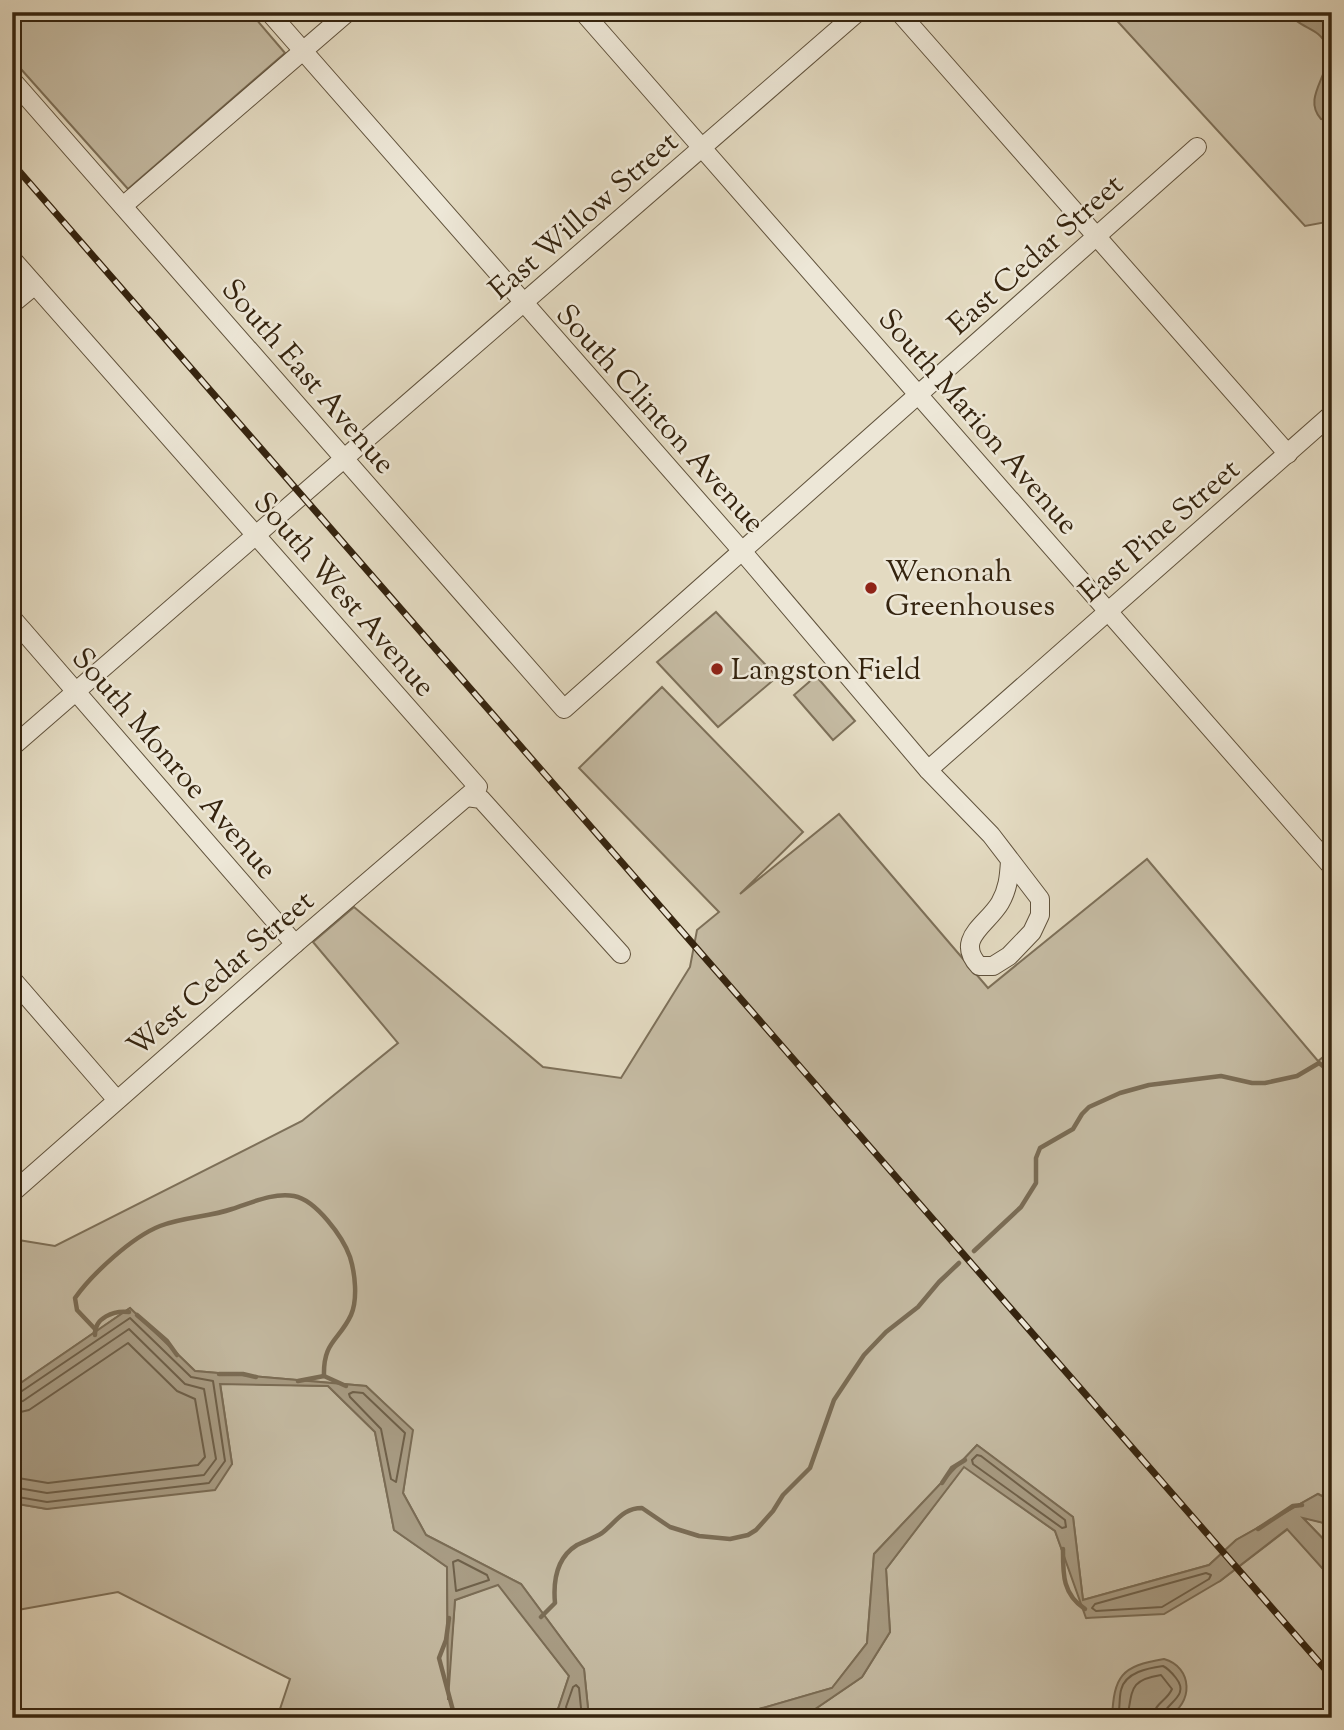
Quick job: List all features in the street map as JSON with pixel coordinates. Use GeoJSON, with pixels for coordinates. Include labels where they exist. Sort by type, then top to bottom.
{"type":"FeatureCollection","features":[{"type":"Feature","properties":{"kind":"street","name":"South Clinton Avenue"},"geometry":{"type":"LineString","coordinates":[[269,12],[742,551],[928,770],[991,835],[1040,898],[1040,915],[1032,932],[1009,956],[993,966],[979,966],[970,957],[968,946],[981,924],[998,906],[1009,884],[1010,861]]}},
{"type":"Feature","properties":{"kind":"street"},"geometry":{"type":"LineString","coordinates":[[123,206],[348,12]]}},
{"type":"Feature","properties":{"kind":"street","name":"South Marion Avenue"},"geometry":{"type":"LineString","coordinates":[[583,12],[1332,867]]}},
{"type":"Feature","properties":{"kind":"street","name":"East Willow Street"},"geometry":{"type":"LineString","coordinates":[[12,747],[858,12]]}},
{"type":"Feature","properties":{"kind":"street"},"geometry":{"type":"LineString","coordinates":[[899,12],[1288,454]]}},
{"type":"Feature","properties":{"kind":"street","name":"South East Avenue"},"geometry":{"type":"LineString","coordinates":[[12,80],[564,709]]}},
{"type":"Feature","properties":{"kind":"street","name":"East Cedar Street"},"geometry":{"type":"LineString","coordinates":[[564,709],[1197,147]]}},
{"type":"Feature","properties":{"kind":"street","name":"South West Avenue"},"geometry":{"type":"LineString","coordinates":[[12,259],[478,787],[467,797]]}},
{"type":"Feature","properties":{"kind":"street"},"geometry":{"type":"LineString","coordinates":[[12,304],[35,285]]}},
{"type":"Feature","properties":{"kind":"street","name":"East Pine Street"},"geometry":{"type":"LineString","coordinates":[[928,770],[1332,414]]}},
{"type":"Feature","properties":{"kind":"street","name":"South Monroe Avenue"},"geometry":{"type":"LineString","coordinates":[[12,618],[295,944]]}},
{"type":"Feature","properties":{"kind":"street"},"geometry":{"type":"LineString","coordinates":[[467,797],[481,799],[621,954]]}},
{"type":"Feature","properties":{"kind":"street","name":"West Cedar Street"},"geometry":{"type":"LineString","coordinates":[[12,1193],[467,797]]}},
{"type":"Feature","properties":{"kind":"street"},"geometry":{"type":"LineString","coordinates":[[12,979],[117,1100]]}},
{"type":"Feature","properties":{"kind":"shaded area"},"geometry":{"type":"Polygon","coordinates":[[[12,12],[250,12],[285,53],[128,189],[12,59],[12,12]]]}},
{"type":"Feature","properties":{"kind":"shaded area"},"geometry":{"type":"Polygon","coordinates":[[[1109,12],[1332,12],[1332,221],[1305,226],[1109,12]]]}},
{"type":"Feature","properties":{"kind":"shaded area","name":"Langston Field"},"geometry":{"type":"Polygon","coordinates":[[[716,612],[777,677],[718,727],[657,662],[716,612]]]}},
{"type":"Feature","properties":{"kind":"shaded area"},"geometry":{"type":"Polygon","coordinates":[[[816,676],[855,721],[833,740],[794,695],[816,676]]]}},
{"type":"Feature","properties":{"kind":"shaded area"},"geometry":{"type":"Polygon","coordinates":[[[662,687],[803,832],[740,894],[839,814],[988,988],[1147,859],[1318,1061],[1332,1050],[1332,1501],[1318,1494],[1236,1540],[1209,1565],[1083,1600],[1073,1517],[977,1445],[874,1554],[867,1643],[832,1688],[728,1718],[589,1718],[584,1669],[521,1584],[426,1535],[403,1493],[412,1430],[366,1386],[195,1371],[130,1308],[12,1389],[12,1239],[55,1246],[302,1121],[398,1043],[313,942],[354,907],[543,1067],[621,1078],[690,967],[697,930],[719,912],[579,768],[662,687]]]}},
{"type":"Feature","properties":{"kind":"shaded area"},"geometry":{"type":"Polygon","coordinates":[[[220,1383],[328,1386],[375,1432],[394,1530],[447,1567],[448,1686],[455,1600],[498,1584],[569,1676],[558,1709],[564,1718],[277,1718],[290,1679],[118,1592],[12,1611],[12,1503],[47,1509],[232,1464],[220,1383]]]}},
{"type":"Feature","properties":{"kind":"shaded area"},"geometry":{"type":"Polygon","coordinates":[[[964,1466],[1055,1531],[1087,1618],[1220,1581],[1288,1529],[1332,1579],[1332,1718],[802,1718],[862,1677],[890,1632],[886,1569],[964,1466]]]}},
{"type":"Feature","properties":{"kind":"shaded area"},"geometry":{"type":"Polygon","coordinates":[[[1302,1517],[1332,1525],[1332,1548],[1302,1517]]]}},
{"type":"Feature","properties":{"kind":"water"},"geometry":{"type":"Polygon","coordinates":[[[1290,12],[1332,12],[1332,120],[1321,119],[1314,101],[1328,55],[1326,45],[1319,34],[1297,21],[1290,12]]]}},
{"type":"Feature","properties":{"kind":"water"},"geometry":{"type":"Polygon","coordinates":[[[130,1308],[195,1371],[366,1386],[413,1430],[403,1493],[426,1535],[521,1584],[584,1669],[589,1718],[564,1718],[558,1709],[569,1676],[498,1585],[455,1600],[448,1700],[447,1567],[394,1530],[375,1432],[328,1386],[220,1384],[232,1464],[215,1490],[47,1509],[12,1503],[12,1389],[130,1308]]]}},
{"type":"Feature","properties":{"kind":"water"},"geometry":{"type":"Polygon","coordinates":[[[977,1445],[1073,1517],[1083,1600],[1209,1565],[1236,1540],[1318,1494],[1332,1501],[1332,1525],[1303,1518],[1332,1548],[1332,1579],[1287,1529],[1220,1581],[1164,1614],[1086,1618],[1055,1531],[964,1467],[886,1569],[890,1632],[862,1677],[802,1718],[728,1718],[832,1688],[867,1643],[874,1554],[977,1445]]]}},
{"type":"Feature","properties":{"kind":"water"},"geometry":{"type":"Polygon","coordinates":[[[1164,1659],[1174,1663],[1185,1677],[1186,1695],[1176,1711],[1162,1718],[1112,1718],[1115,1692],[1123,1675],[1138,1665],[1164,1659]]]}},
{"type":"Feature","properties":{"kind":"waterway"},"geometry":{"type":"LineString","coordinates":[[974,1251],[1021,1207],[1036,1183],[1036,1158],[1040,1148],[1073,1129],[1089,1107],[1120,1093],[1149,1085],[1221,1076],[1265,1083],[1297,1076],[1319,1063],[1332,1073]]}},
{"type":"Feature","properties":{"kind":"waterway"},"geometry":{"type":"LineString","coordinates":[[95,1329],[77,1310],[75,1298],[125,1247],[149,1231],[169,1223],[223,1212],[271,1197],[294,1196],[311,1204],[328,1220],[350,1257],[353,1271],[353,1309],[329,1348],[324,1364],[324,1376]]}},
{"type":"Feature","properties":{"kind":"waterway"},"geometry":{"type":"LineString","coordinates":[[541,1617],[555,1603],[557,1571],[564,1556],[577,1545],[602,1533],[630,1510],[642,1508],[670,1527],[699,1536],[730,1539],[748,1535],[756,1530],[783,1495],[810,1468],[834,1400],[864,1355],[886,1332],[918,1307],[959,1263]]}},
{"type":"Feature","properties":{"kind":"waterway"},"geometry":{"type":"LineString","coordinates":[[95,1335],[98,1324],[106,1316],[129,1312]]}},
{"type":"Feature","properties":{"kind":"waterway"},"geometry":{"type":"LineString","coordinates":[[137,1315],[167,1341],[177,1355]]}},
{"type":"Feature","properties":{"kind":"waterway"},"geometry":{"type":"LineString","coordinates":[[219,1374],[256,1377]]}},
{"type":"Feature","properties":{"kind":"waterway"},"geometry":{"type":"LineString","coordinates":[[298,1381],[324,1376],[346,1386]]}},
{"type":"Feature","properties":{"kind":"waterway"},"geometry":{"type":"LineString","coordinates":[[942,1483],[952,1468],[965,1460]]}},
{"type":"Feature","properties":{"kind":"waterway"},"geometry":{"type":"LineString","coordinates":[[1258,1529],[1293,1506],[1302,1505]]}},
{"type":"Feature","properties":{"kind":"waterway"},"geometry":{"type":"LineString","coordinates":[[1063,1549],[1065,1582],[1072,1597],[1085,1609]]}},
{"type":"Feature","properties":{"kind":"waterway"},"geometry":{"type":"LineString","coordinates":[[449,1618],[446,1640],[439,1658],[455,1718]]}},
{"type":"Feature","properties":{"kind":"railway"},"geometry":{"type":"LineString","coordinates":[[12,163],[1332,1677]]}},
{"type":"Feature","properties":{"kind":"place","name":"Wenonah Greenhouses"},"geometry":{"type":"Point","coordinates":[871,588]}},
{"type":"Feature","properties":{"kind":"place","name":"Langston Field"},"geometry":{"type":"Point","coordinates":[717,669]}}]}
